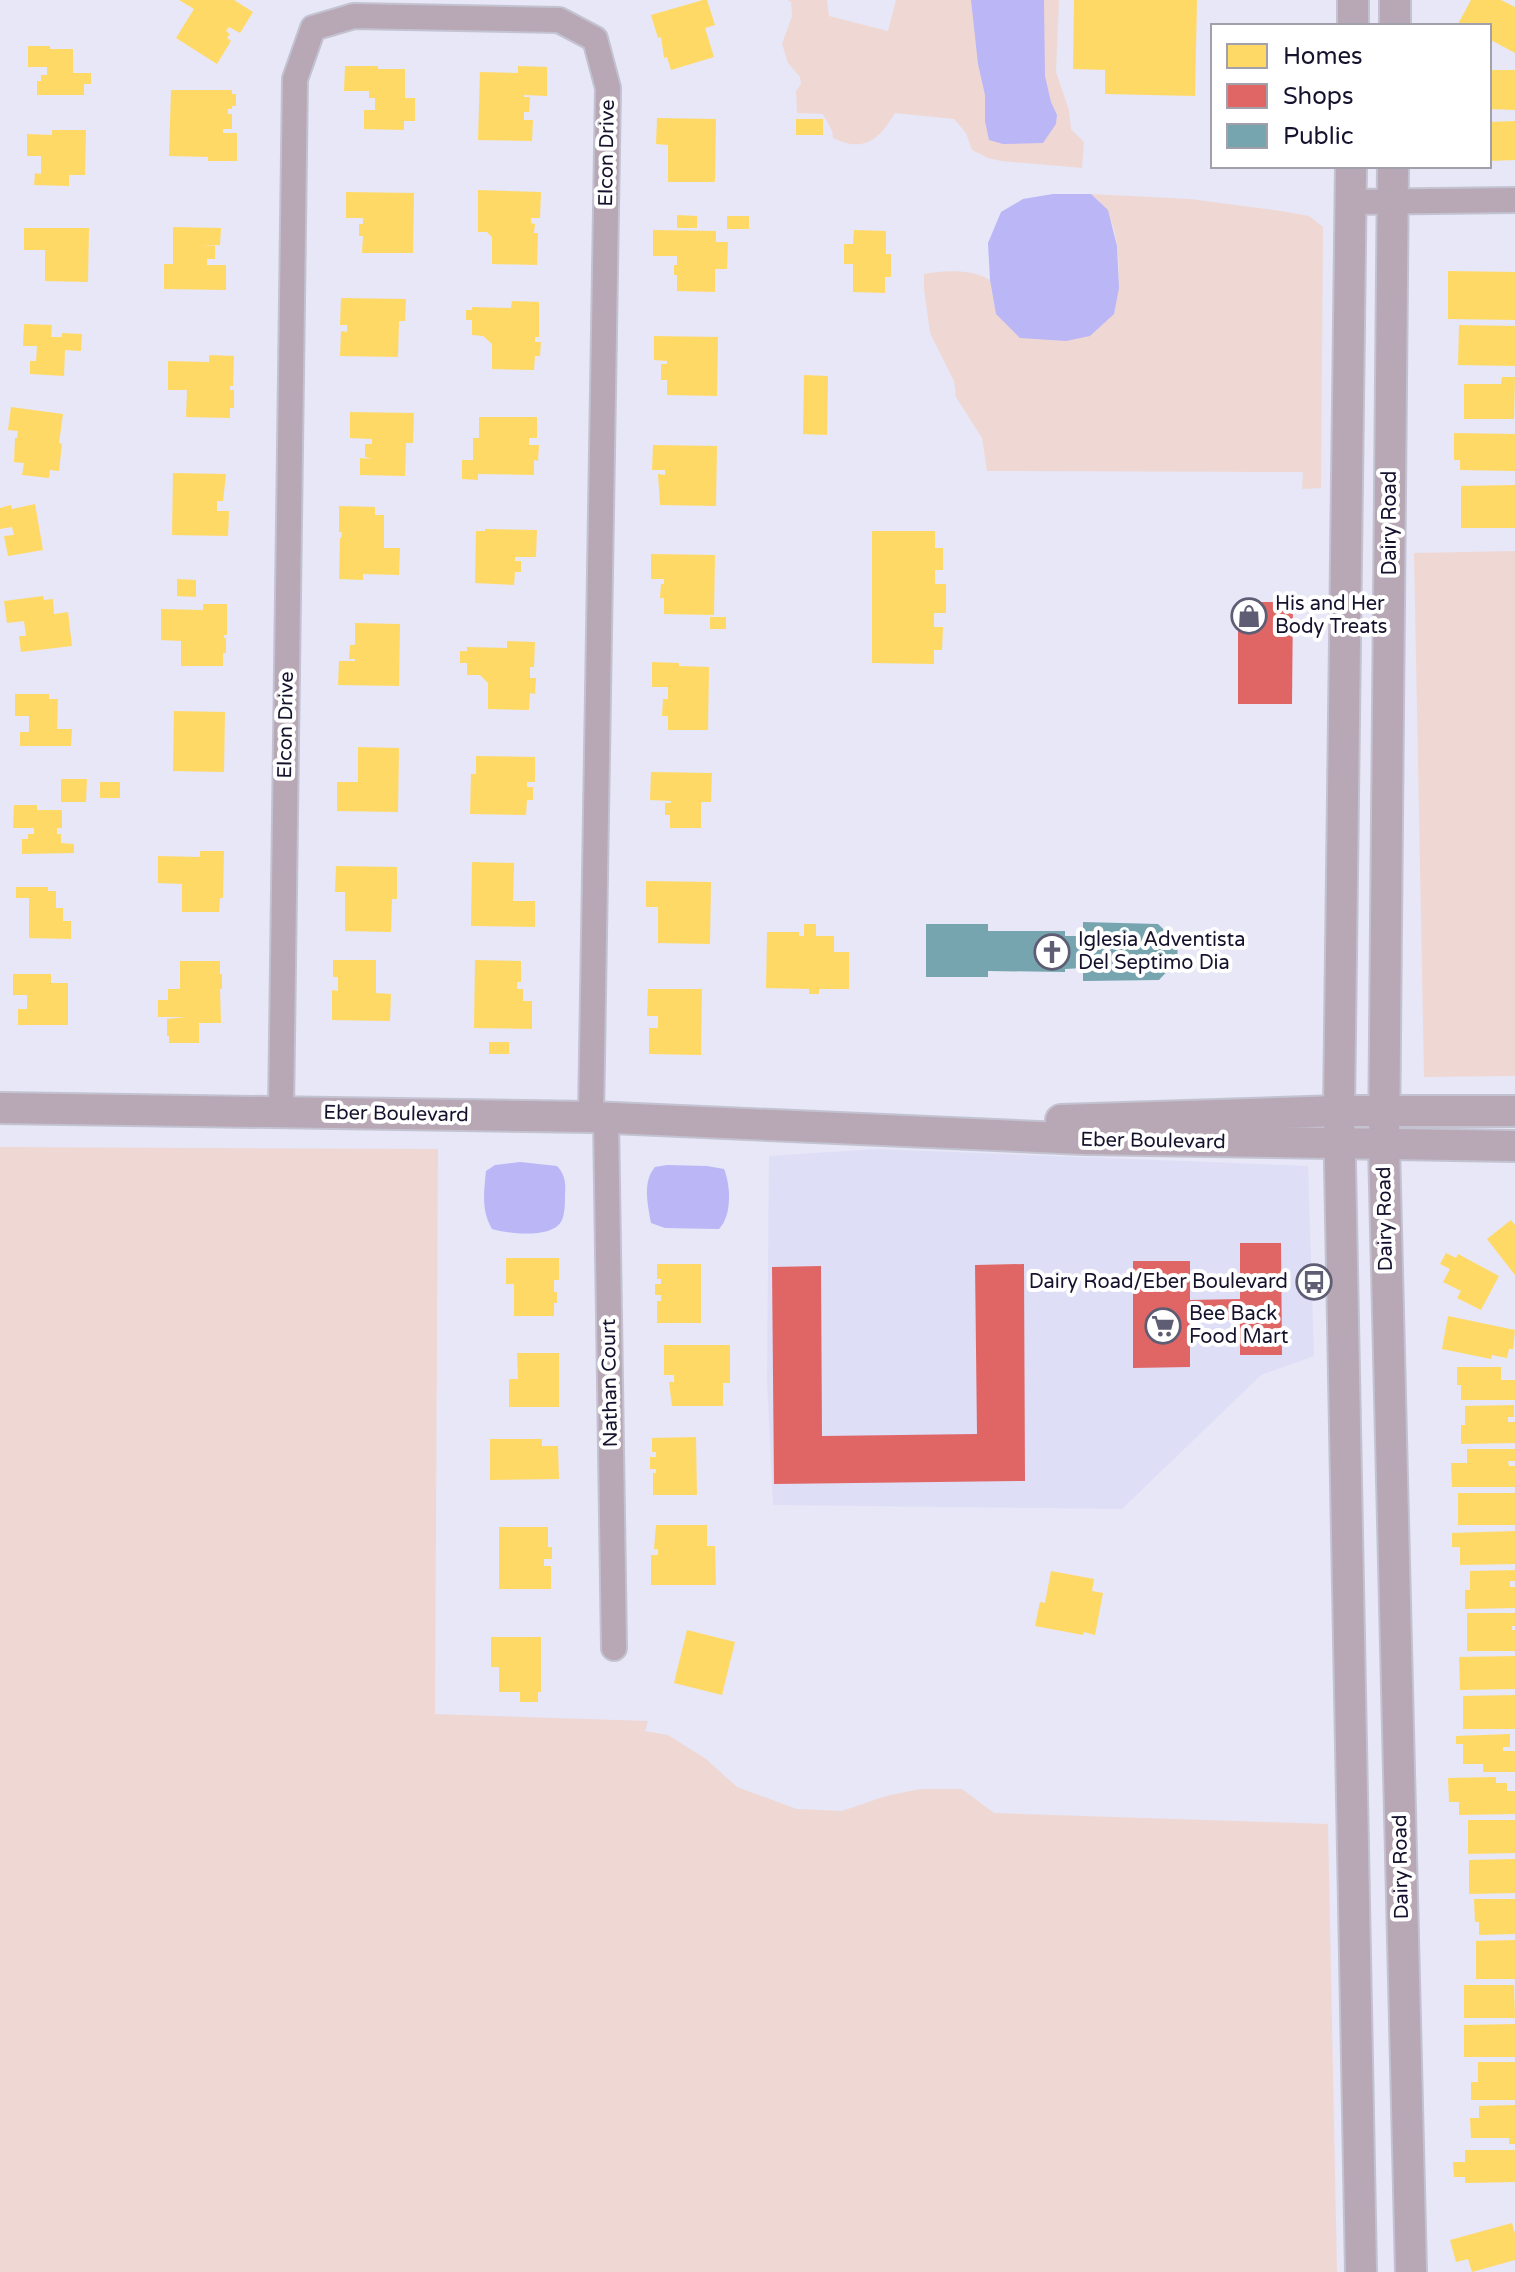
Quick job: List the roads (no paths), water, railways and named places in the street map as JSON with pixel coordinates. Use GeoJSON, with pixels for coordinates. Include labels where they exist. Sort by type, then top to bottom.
{"type":"FeatureCollection","features":[{"type":"Feature","properties":{"kind":"street"},"geometry":{"type":"LineString","coordinates":[[1353,0],[1353,24]]}},
{"type":"Feature","properties":{"kind":"street"},"geometry":{"type":"LineString","coordinates":[[1395,0],[1395,24]]}},
{"type":"Feature","properties":{"kind":"street","name":"Elcon Drive"},"geometry":{"type":"LineString","coordinates":[[281,1112],[295,79],[313,28],[354,16],[559,20],[595,39],[608,88],[598,1118]]}},
{"type":"Feature","properties":{"kind":"street"},"geometry":{"type":"LineString","coordinates":[[1351,168],[1339,1111],[1361,2272]]}},
{"type":"Feature","properties":{"kind":"street","name":"Dairy Road"},"geometry":{"type":"LineString","coordinates":[[1393,168],[1384,1145],[1411,2272]]}},
{"type":"Feature","properties":{"kind":"street"},"geometry":{"type":"LineString","coordinates":[[1351,202],[1515,200]]}},
{"type":"Feature","properties":{"kind":"street","name":"Eber Boulevard"},"geometry":{"type":"LineString","coordinates":[[0,1108],[598,1118],[1085,1139],[1515,1146]]}},
{"type":"Feature","properties":{"kind":"street","name":"Eber Boulevard"},"geometry":{"type":"LineString","coordinates":[[791,1125],[1339,1111],[1515,1111]]}},
{"type":"Feature","properties":{"kind":"street","name":"Nathan Court"},"geometry":{"type":"LineString","coordinates":[[598,1118],[614,1648]]}},
{"type":"Feature","properties":{"kind":"place","name":"His and Her Body Treats"},"geometry":{"type":"Point","coordinates":[1249,616]}},
{"type":"Feature","properties":{"kind":"place","name":"Iglesia Adventista Del Septimo Dia"},"geometry":{"type":"Point","coordinates":[1052,952]}},
{"type":"Feature","properties":{"kind":"place","name":"Dairy Road/Eber Boulevard"},"geometry":{"type":"Point","coordinates":[1314,1282]}},
{"type":"Feature","properties":{"kind":"place","name":"Bee Back Food Mart"},"geometry":{"type":"Point","coordinates":[1163,1326]}}]}
